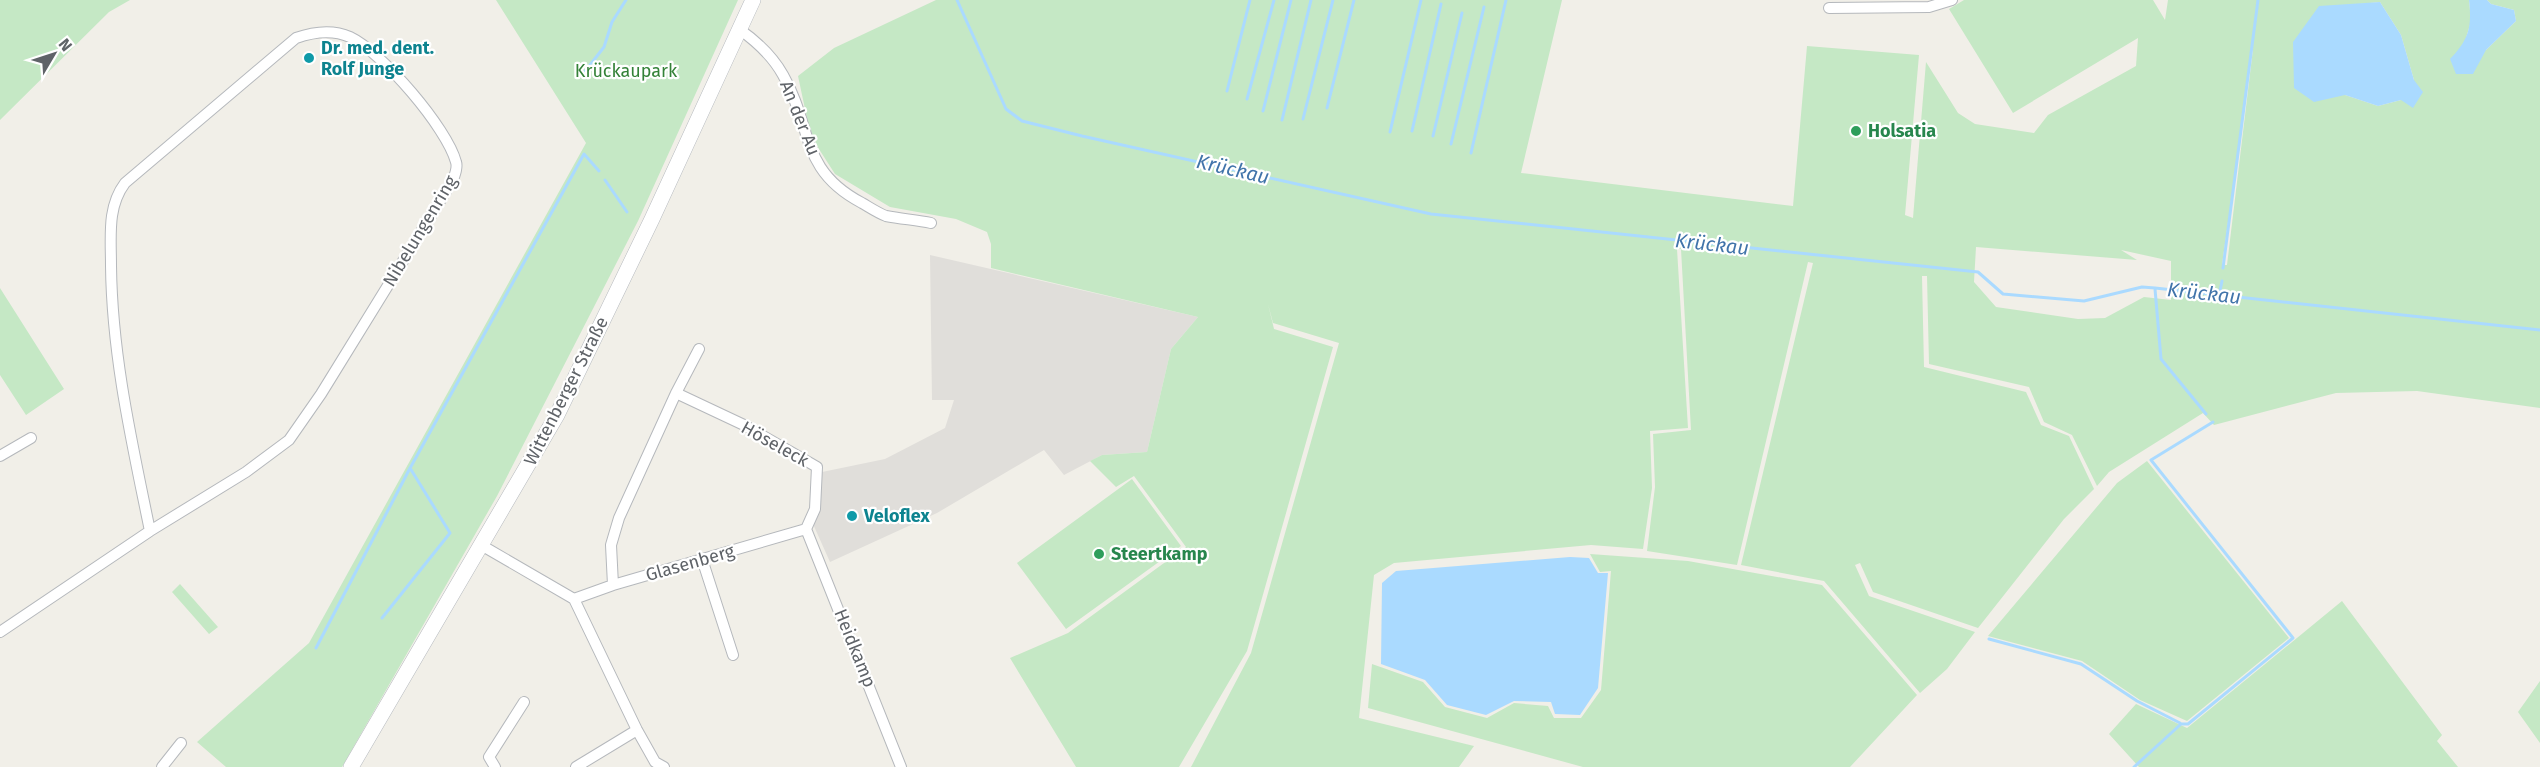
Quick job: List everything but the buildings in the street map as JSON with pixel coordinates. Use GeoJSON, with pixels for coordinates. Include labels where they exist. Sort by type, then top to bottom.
{"type":"FeatureCollection","features":[{"type":"Feature","properties":{"kind":"main road","name":"Wittenberger Straße"},"geometry":{"type":"LineString","coordinates":[[351,767],[556,415],[652,219],[753,0]]}},
{"type":"Feature","properties":{"kind":"street"},"geometry":{"type":"LineString","coordinates":[[1829,8],[1929,7],[1952,0]]}},
{"type":"Feature","properties":{"kind":"street","name":"An der Au"},"geometry":{"type":"LineString","coordinates":[[739,29],[764,51],[782,74],[792,93],[810,150],[829,180],[841,192],[884,215],[931,222]]}},
{"type":"Feature","properties":{"kind":"street","name":"Nibelungenring"},"geometry":{"type":"LineString","coordinates":[[0,632],[150,531],[246,472],[289,440],[321,394],[453,180],[457,165],[442,133],[388,67],[371,51],[350,37],[325,32],[311,33],[296,38],[125,183],[116,195],[111,215],[112,310],[121,390],[150,531]]}},
{"type":"Feature","properties":{"kind":"street"},"geometry":{"type":"LineString","coordinates":[[613,585],[611,545],[619,518],[676,393],[699,349]]}},
{"type":"Feature","properties":{"kind":"street","name":"Höseleck"},"geometry":{"type":"LineString","coordinates":[[676,393],[744,425],[817,467],[814,509],[806,529]]}},
{"type":"Feature","properties":{"kind":"street"},"geometry":{"type":"LineString","coordinates":[[0,456],[32,438]]}},
{"type":"Feature","properties":{"kind":"street","name":"Glasenberg"},"geometry":{"type":"LineString","coordinates":[[574,599],[613,585],[806,529]]}},
{"type":"Feature","properties":{"kind":"street","name":"Heidkamp"},"geometry":{"type":"LineString","coordinates":[[806,529],[901,767]]}},
{"type":"Feature","properties":{"kind":"street"},"geometry":{"type":"LineString","coordinates":[[481,545],[574,599],[637,730],[657,765]]}},
{"type":"Feature","properties":{"kind":"street"},"geometry":{"type":"LineString","coordinates":[[702,559],[733,655]]}},
{"type":"Feature","properties":{"kind":"street"},"geometry":{"type":"LineString","coordinates":[[495,767],[489,757],[524,702]]}},
{"type":"Feature","properties":{"kind":"street"},"geometry":{"type":"LineString","coordinates":[[576,767],[637,730]]}},
{"type":"Feature","properties":{"kind":"street"},"geometry":{"type":"LineString","coordinates":[[162,767],[181,743]]}},
{"type":"Feature","properties":{"kind":"shaded area"},"geometry":{"type":"Polygon","coordinates":[[[930,255],[1198,317],[1171,349],[1147,452],[1102,455],[1064,475],[1044,450],[937,513],[830,562],[813,524],[818,511],[822,472],[885,459],[945,428],[954,400],[932,400],[930,255]]]}},
{"type":"Feature","properties":{"kind":"green space"},"geometry":{"type":"Polygon","coordinates":[[[0,0],[130,0],[109,12],[0,120],[0,0]]]}},
{"type":"Feature","properties":{"kind":"green space","name":"Krückaupark"},"geometry":{"type":"Polygon","coordinates":[[[496,0],[738,0],[638,221],[497,496],[342,767],[226,767],[197,742],[309,643],[586,143],[496,0]]]}},
{"type":"Feature","properties":{"kind":"green space"},"geometry":{"type":"Polygon","coordinates":[[[936,0],[1562,0],[1521,173],[1793,206],[1807,46],[1919,55],[1905,215],[1913,218],[1926,62],[1958,113],[1975,124],[2034,133],[2048,115],[2136,66],[2138,38],[2013,113],[1949,9],[1964,0],[2153,0],[2165,20],[2168,0],[2469,0],[2471,21],[2464,45],[2486,50],[2516,21],[2514,10],[2491,4],[2487,0],[2540,0],[2540,408],[2417,391],[2336,393],[2214,425],[2203,413],[2109,472],[2097,486],[2072,435],[2044,422],[2029,387],[1929,364],[1927,276],[1922,276],[1924,367],[2026,392],[2041,425],[2069,436],[2094,489],[2064,519],[1978,628],[1873,592],[1860,563],[1855,565],[1869,596],[1975,632],[1947,669],[1920,693],[1824,581],[1741,565],[1813,263],[1808,262],[1737,565],[1647,551],[1655,487],[1653,434],[1691,430],[1681,249],[1677,249],[1688,428],[1650,431],[1652,488],[1643,549],[1591,545],[1394,563],[1374,575],[1359,718],[1474,746],[1459,767],[1191,767],[1251,653],[1339,343],[1273,323],[1268,304],[1274,329],[1333,347],[1247,651],[1179,767],[1076,767],[1010,658],[1068,633],[1186,547],[1134,476],[1116,487],[1090,461],[1102,455],[1147,452],[1171,349],[1198,317],[991,268],[991,244],[987,232],[956,219],[890,207],[835,174],[817,146],[808,123],[798,76],[834,48],[936,0]],[[2380,2],[2350,5],[2345,95],[2378,106],[2401,100],[2414,80],[2401,35],[2380,2]],[[2252,50],[2222,265],[2227,265],[2252,50]],[[1976,247],[1974,282],[1996,307],[2078,319],[2105,318],[2144,297],[2171,300],[2171,261],[2121,250],[2137,260],[1976,247]]]}},
{"type":"Feature","properties":{"kind":"green space"},"geometry":{"type":"Polygon","coordinates":[[[0,288],[64,389],[26,415],[0,375],[0,288]]]}},
{"type":"Feature","properties":{"kind":"green space"},"geometry":{"type":"Polygon","coordinates":[[[2147,461],[2289,638],[2187,721],[2140,700],[2082,661],[1988,636],[2117,483],[2147,461]]]}},
{"type":"Feature","properties":{"kind":"green space","name":"Steertkamp"},"geometry":{"type":"Polygon","coordinates":[[[1132,479],[1181,546],[1066,629],[1017,563],[1132,479]]]}},
{"type":"Feature","properties":{"kind":"green space"},"geometry":{"type":"Polygon","coordinates":[[[1590,554],[1688,561],[1822,585],[1917,695],[1850,767],[1583,767],[1368,708],[1372,664],[1423,682],[1445,707],[1487,718],[1514,703],[1548,706],[1554,718],[1581,718],[1601,690],[1611,571],[1600,572],[1590,554]]]}},
{"type":"Feature","properties":{"kind":"green space"},"geometry":{"type":"Polygon","coordinates":[[[180,584],[218,627],[209,634],[172,592],[180,584]]]}},
{"type":"Feature","properties":{"kind":"green space"},"geometry":{"type":"Polygon","coordinates":[[[2342,601],[2442,735],[2437,741],[2458,767],[2139,767],[2109,734],[2136,704],[2187,728],[2342,601]]]}},
{"type":"Feature","properties":{"kind":"green space"},"geometry":{"type":"Polygon","coordinates":[[[2540,681],[2540,743],[2518,712],[2540,681]]]}},
{"type":"Feature","properties":{"kind":"water"},"geometry":{"type":"Polygon","coordinates":[[[2469,0],[2487,0],[2491,4],[2514,10],[2516,21],[2486,50],[2473,74],[2456,74],[2450,59],[2468,32],[2469,0]]]}},
{"type":"Feature","properties":{"kind":"water"},"geometry":{"type":"Polygon","coordinates":[[[2380,2],[2401,35],[2414,80],[2423,92],[2413,108],[2401,100],[2378,106],[2345,95],[2314,102],[2294,88],[2293,42],[2319,6],[2380,2]]]}},
{"type":"Feature","properties":{"kind":"water"},"geometry":{"type":"Polygon","coordinates":[[[1570,557],[1589,558],[1598,573],[1608,573],[1598,688],[1580,715],[1555,714],[1551,702],[1514,701],[1486,715],[1447,705],[1425,680],[1381,664],[1382,583],[1396,571],[1570,557]]]}},
{"type":"Feature","properties":{"kind":"waterway"},"geometry":{"type":"LineString","coordinates":[[583,74],[604,47],[612,22],[626,0]]}},
{"type":"Feature","properties":{"kind":"waterway","name":"Krückau"},"geometry":{"type":"LineString","coordinates":[[957,0],[1006,109],[1022,121],[1431,214],[1978,272],[2003,294],[2084,301],[2142,287],[2540,330]]}},
{"type":"Feature","properties":{"kind":"waterway"},"geometry":{"type":"LineString","coordinates":[[1227,91],[1250,0]]}},
{"type":"Feature","properties":{"kind":"waterway"},"geometry":{"type":"LineString","coordinates":[[1247,99],[1274,0]]}},
{"type":"Feature","properties":{"kind":"waterway"},"geometry":{"type":"LineString","coordinates":[[1263,111],[1291,0]]}},
{"type":"Feature","properties":{"kind":"waterway"},"geometry":{"type":"LineString","coordinates":[[1282,120],[1311,0]]}},
{"type":"Feature","properties":{"kind":"waterway"},"geometry":{"type":"LineString","coordinates":[[1303,119],[1333,0]]}},
{"type":"Feature","properties":{"kind":"waterway"},"geometry":{"type":"LineString","coordinates":[[1327,108],[1354,0]]}},
{"type":"Feature","properties":{"kind":"waterway"},"geometry":{"type":"LineString","coordinates":[[1390,132],[1421,0]]}},
{"type":"Feature","properties":{"kind":"waterway"},"geometry":{"type":"LineString","coordinates":[[1471,153],[1506,0]]}},
{"type":"Feature","properties":{"kind":"waterway"},"geometry":{"type":"LineString","coordinates":[[2223,268],[2258,0]]}},
{"type":"Feature","properties":{"kind":"waterway"},"geometry":{"type":"LineString","coordinates":[[1412,131],[1441,4]]}},
{"type":"Feature","properties":{"kind":"waterway"},"geometry":{"type":"LineString","coordinates":[[1451,144],[1484,7]]}},
{"type":"Feature","properties":{"kind":"waterway"},"geometry":{"type":"LineString","coordinates":[[1433,136],[1462,13]]}},
{"type":"Feature","properties":{"kind":"waterway"},"geometry":{"type":"LineString","coordinates":[[316,648],[409,470],[584,154],[599,171]]}},
{"type":"Feature","properties":{"kind":"waterway"},"geometry":{"type":"LineString","coordinates":[[605,180],[627,212]]}},
{"type":"Feature","properties":{"kind":"waterway"},"geometry":{"type":"LineString","coordinates":[[2219,296],[2222,281]]}},
{"type":"Feature","properties":{"kind":"waterway"},"geometry":{"type":"LineString","coordinates":[[2155,289],[2161,359],[2206,414]]}},
{"type":"Feature","properties":{"kind":"waterway"},"geometry":{"type":"LineString","coordinates":[[2134,767],[2181,724],[2188,724],[2293,638],[2151,460],[2213,422]]}},
{"type":"Feature","properties":{"kind":"waterway"},"geometry":{"type":"LineString","coordinates":[[382,618],[450,533],[410,468]]}},
{"type":"Feature","properties":{"kind":"waterway"},"geometry":{"type":"LineString","coordinates":[[1989,639],[2081,664],[2137,701],[2180,723]]}},
{"type":"Feature","properties":{"kind":"place","name":"Dr. med. dent. Rolf Junge"},"geometry":{"type":"Point","coordinates":[309,58]}},
{"type":"Feature","properties":{"kind":"place","name":"Holsatia"},"geometry":{"type":"Point","coordinates":[1856,131]}},
{"type":"Feature","properties":{"kind":"place","name":"Veloflex"},"geometry":{"type":"Point","coordinates":[852,516]}},
{"type":"Feature","properties":{"kind":"place","name":"Steertkamp"},"geometry":{"type":"Point","coordinates":[1099,554]}}]}
